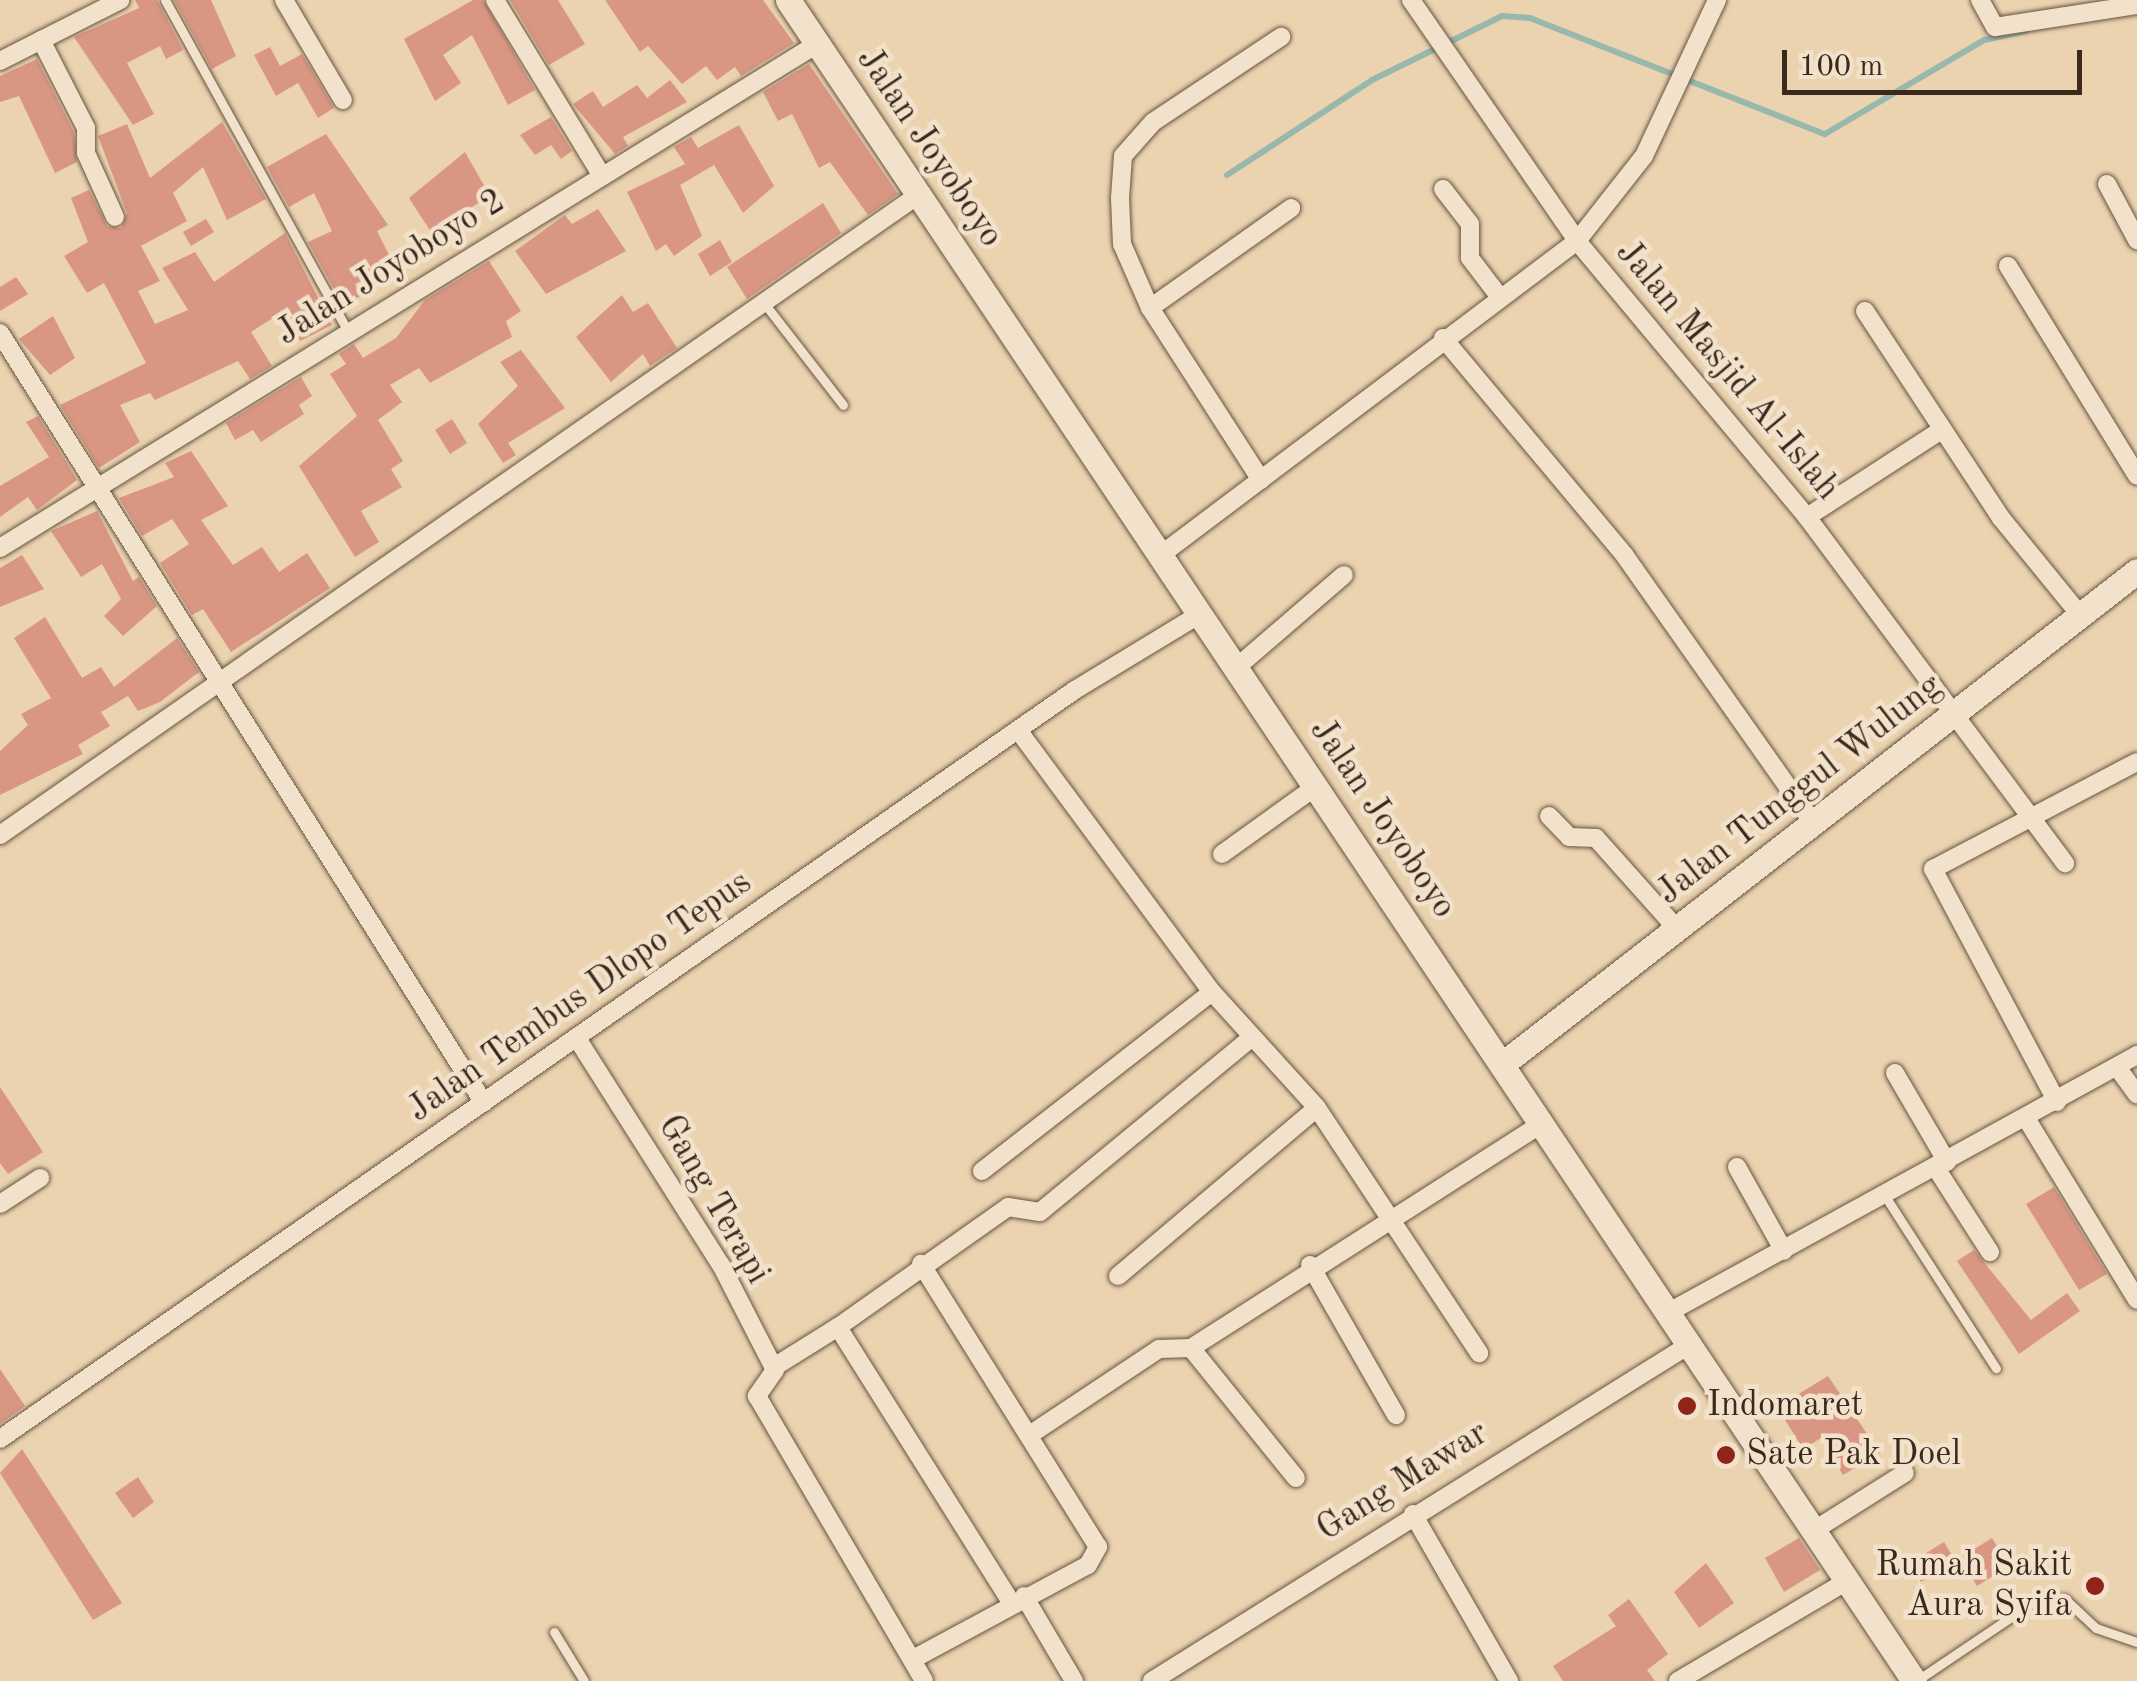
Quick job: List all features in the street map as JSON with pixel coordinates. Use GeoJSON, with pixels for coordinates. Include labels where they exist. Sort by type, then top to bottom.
{"type":"FeatureCollection","features":[{"type":"Feature","properties":{"kind":"main road","name":"Jalan Joyoboyo"},"geometry":{"type":"LineString","coordinates":[[788,0],[1506,1062],[1915,1681]]}},
{"type":"Feature","properties":{"kind":"main road","name":"Jalan Tunggul Wulung"},"geometry":{"type":"LineString","coordinates":[[1506,1062],[2137,571]]}},
{"type":"Feature","properties":{"kind":"street"},"geometry":{"type":"LineString","coordinates":[[0,61],[120,0]]}},
{"type":"Feature","properties":{"kind":"street"},"geometry":{"type":"LineString","coordinates":[[284,0],[343,100]]}},
{"type":"Feature","properties":{"kind":"street"},"geometry":{"type":"LineString","coordinates":[[495,0],[602,176]]}},
{"type":"Feature","properties":{"kind":"street"},"geometry":{"type":"LineString","coordinates":[[1411,0],[1577,241],[1674,103],[1683,71],[1717,0]]}},
{"type":"Feature","properties":{"kind":"street"},"geometry":{"type":"LineString","coordinates":[[1980,0],[1995,27],[2137,5]]}},
{"type":"Feature","properties":{"kind":"street"},"geometry":{"type":"LineString","coordinates":[[1261,480],[1150,308],[1122,244],[1124,156],[1153,122],[1280,37]]}},
{"type":"Feature","properties":{"kind":"street"},"geometry":{"type":"LineString","coordinates":[[41,40],[86,128],[86,153],[116,217]]}},
{"type":"Feature","properties":{"kind":"street","name":"Jalan Joyoboyo 2"},"geometry":{"type":"LineString","coordinates":[[0,548],[817,44]]}},
{"type":"Feature","properties":{"kind":"street"},"geometry":{"type":"LineString","coordinates":[[2106,184],[2137,240]]}},
{"type":"Feature","properties":{"kind":"street"},"geometry":{"type":"LineString","coordinates":[[1443,189],[1470,224],[1470,258],[1499,296]]}},
{"type":"Feature","properties":{"kind":"street"},"geometry":{"type":"LineString","coordinates":[[0,835],[918,195]]}},
{"type":"Feature","properties":{"kind":"street"},"geometry":{"type":"LineString","coordinates":[[1150,308],[1291,208]]}},
{"type":"Feature","properties":{"kind":"street","name":"Jalan Masjid Al-Islah"},"geometry":{"type":"LineString","coordinates":[[1162,554],[1443,338],[1577,241],[1807,518],[2065,863]]}},
{"type":"Feature","properties":{"kind":"street"},"geometry":{"type":"LineString","coordinates":[[2008,266],[2137,476]]}},
{"type":"Feature","properties":{"kind":"street"},"geometry":{"type":"LineString","coordinates":[[1865,312],[1940,431],[2080,615]]}},
{"type":"Feature","properties":{"kind":"street"},"geometry":{"type":"LineString","coordinates":[[0,333],[98,487],[214,686],[484,1104]]}},
{"type":"Feature","properties":{"kind":"street"},"geometry":{"type":"LineString","coordinates":[[1443,338],[1625,556],[1814,824]]}},
{"type":"Feature","properties":{"kind":"street"},"geometry":{"type":"LineString","coordinates":[[1807,518],[1940,431]]}},
{"type":"Feature","properties":{"kind":"street"},"geometry":{"type":"LineString","coordinates":[[1237,667],[1344,575]]}},
{"type":"Feature","properties":{"kind":"street","name":"Jalan Tembus Dlopo Tepus"},"geometry":{"type":"LineString","coordinates":[[0,1439],[1018,730],[1200,614]]}},
{"type":"Feature","properties":{"kind":"street"},"geometry":{"type":"LineString","coordinates":[[1018,730],[1212,992],[1316,1108],[1392,1214],[1479,1352]]}},
{"type":"Feature","properties":{"kind":"street"},"geometry":{"type":"LineString","coordinates":[[2057,1102],[1933,870],[2137,762]]}},
{"type":"Feature","properties":{"kind":"street"},"geometry":{"type":"LineString","coordinates":[[1222,854],[1318,785]]}},
{"type":"Feature","properties":{"kind":"street"},"geometry":{"type":"LineString","coordinates":[[1549,816],[1569,837],[1596,838],[1677,929]]}},
{"type":"Feature","properties":{"kind":"street"},"geometry":{"type":"LineString","coordinates":[[982,1172],[1212,992]]}},
{"type":"Feature","properties":{"kind":"street"},"geometry":{"type":"LineString","coordinates":[[924,1681],[915,1658],[757,1390],[774,1367],[838,1327],[920,1264],[1008,1207],[1040,1212],[1251,1038]]}},
{"type":"Feature","properties":{"kind":"street","name":"Gang Terapi"},"geometry":{"type":"LineString","coordinates":[[578,1040],[774,1367]]}},
{"type":"Feature","properties":{"kind":"street"},"geometry":{"type":"LineString","coordinates":[[1671,1312],[2137,1055]]}},
{"type":"Feature","properties":{"kind":"street"},"geometry":{"type":"LineString","coordinates":[[2117,1067],[2137,1095]]}},
{"type":"Feature","properties":{"kind":"street"},"geometry":{"type":"LineString","coordinates":[[1895,1073],[1990,1252]]}},
{"type":"Feature","properties":{"kind":"street"},"geometry":{"type":"LineString","coordinates":[[1118,1276],[1316,1108]]}},
{"type":"Feature","properties":{"kind":"street"},"geometry":{"type":"LineString","coordinates":[[2026,1118],[2137,1300]]}},
{"type":"Feature","properties":{"kind":"street"},"geometry":{"type":"LineString","coordinates":[[1031,1434],[1160,1349],[1191,1348],[1310,1265],[1544,1122]]}},
{"type":"Feature","properties":{"kind":"street"},"geometry":{"type":"LineString","coordinates":[[1738,1166],[1784,1251]]}},
{"type":"Feature","properties":{"kind":"street"},"geometry":{"type":"LineString","coordinates":[[0,1204],[40,1178]]}},
{"type":"Feature","properties":{"kind":"street"},"geometry":{"type":"LineString","coordinates":[[915,1658],[1018,1599],[1088,1565],[1098,1547],[1031,1434],[920,1264]]}},
{"type":"Feature","properties":{"kind":"street"},"geometry":{"type":"LineString","coordinates":[[1310,1265],[1396,1415]]}},
{"type":"Feature","properties":{"kind":"street"},"geometry":{"type":"LineString","coordinates":[[838,1327],[1074,1681]]}},
{"type":"Feature","properties":{"kind":"street","name":"Gang Mawar"},"geometry":{"type":"LineString","coordinates":[[1152,1681],[1692,1343]]}},
{"type":"Feature","properties":{"kind":"street"},"geometry":{"type":"LineString","coordinates":[[1191,1348],[1296,1478]]}},
{"type":"Feature","properties":{"kind":"street"},"geometry":{"type":"LineString","coordinates":[[1816,1529],[1905,1473]]}},
{"type":"Feature","properties":{"kind":"street"},"geometry":{"type":"LineString","coordinates":[[1414,1514],[1509,1681]]}},
{"type":"Feature","properties":{"kind":"street"},"geometry":{"type":"LineString","coordinates":[[1678,1681],[1847,1581]]}},
{"type":"Feature","properties":{"kind":"lane"},"geometry":{"type":"LineString","coordinates":[[165,0],[349,333]]}},
{"type":"Feature","properties":{"kind":"lane"},"geometry":{"type":"LineString","coordinates":[[764,303],[843,405]]}},
{"type":"Feature","properties":{"kind":"lane"},"geometry":{"type":"LineString","coordinates":[[1884,1196],[1996,1368]]}},
{"type":"Feature","properties":{"kind":"lane"},"geometry":{"type":"LineString","coordinates":[[1915,1681],[2039,1598],[2065,1598],[2096,1628],[2137,1642]]}},
{"type":"Feature","properties":{"kind":"lane"},"geometry":{"type":"LineString","coordinates":[[554,1632],[584,1681]]}},
{"type":"Feature","properties":{"kind":"building"},"geometry":{"type":"Polygon","coordinates":[[[135,0],[157,0],[183,50],[166,59],[160,46],[127,63],[154,114],[133,125],[74,37],[139,8],[135,0]]]}},
{"type":"Feature","properties":{"kind":"building"},"geometry":{"type":"Polygon","coordinates":[[[174,0],[211,0],[236,56],[212,69],[174,0]]]}},
{"type":"Feature","properties":{"kind":"building"},"geometry":{"type":"Polygon","coordinates":[[[473,0],[483,0],[535,90],[508,105],[472,35],[443,55],[461,83],[435,101],[404,39],[473,0]]]}},
{"type":"Feature","properties":{"kind":"building"},"geometry":{"type":"Polygon","coordinates":[[[510,0],[558,0],[585,44],[549,65],[510,0]]]}},
{"type":"Feature","properties":{"kind":"building"},"geometry":{"type":"Polygon","coordinates":[[[605,0],[763,0],[794,43],[741,76],[735,67],[717,80],[706,66],[682,84],[648,46],[640,52],[605,0]]]}},
{"type":"Feature","properties":{"kind":"building"},"geometry":{"type":"Polygon","coordinates":[[[270,47],[280,66],[302,54],[334,108],[318,118],[298,83],[276,96],[254,55],[270,47]]]}},
{"type":"Feature","properties":{"kind":"building"},"geometry":{"type":"Polygon","coordinates":[[[37,59],[74,132],[77,162],[55,173],[19,96],[0,102],[0,76],[37,59]]]}},
{"type":"Feature","properties":{"kind":"building"},"geometry":{"type":"Polygon","coordinates":[[[809,64],[898,194],[868,215],[830,162],[819,168],[792,114],[778,121],[763,92],[809,64]]]}},
{"type":"Feature","properties":{"kind":"building"},"geometry":{"type":"Polygon","coordinates":[[[670,80],[687,102],[623,137],[628,146],[615,154],[573,104],[593,91],[603,107],[637,85],[647,98],[670,80]]]}},
{"type":"Feature","properties":{"kind":"building"},"geometry":{"type":"Polygon","coordinates":[[[551,117],[572,151],[561,159],[551,145],[535,155],[520,135],[551,117]]]}},
{"type":"Feature","properties":{"kind":"building"},"geometry":{"type":"Polygon","coordinates":[[[222,122],[266,199],[227,220],[203,167],[173,193],[187,221],[141,246],[160,281],[138,291],[155,324],[188,310],[162,268],[195,252],[214,282],[285,233],[332,325],[300,341],[284,311],[251,332],[272,366],[250,379],[238,361],[155,400],[150,393],[120,405],[140,442],[99,468],[60,405],[146,363],[104,283],[87,293],[64,256],[88,242],[71,198],[89,190],[107,226],[121,228],[127,213],[98,136],[127,124],[150,178],[222,122]]]}},
{"type":"Feature","properties":{"kind":"building"},"geometry":{"type":"Polygon","coordinates":[[[739,125],[774,186],[743,213],[714,165],[680,185],[702,236],[674,256],[666,244],[656,251],[627,192],[685,164],[674,147],[691,137],[698,148],[739,125]]]}},
{"type":"Feature","properties":{"kind":"building"},"geometry":{"type":"Polygon","coordinates":[[[326,134],[388,225],[377,231],[394,265],[355,284],[361,296],[343,305],[308,242],[332,231],[314,193],[289,207],[267,167],[326,134]]]}},
{"type":"Feature","properties":{"kind":"building"},"geometry":{"type":"Polygon","coordinates":[[[465,152],[490,196],[431,232],[409,198],[465,152]]]}},
{"type":"Feature","properties":{"kind":"building"},"geometry":{"type":"Polygon","coordinates":[[[823,203],[841,233],[747,299],[727,267],[823,203]]]}},
{"type":"Feature","properties":{"kind":"building"},"geometry":{"type":"Polygon","coordinates":[[[598,209],[626,251],[546,294],[515,251],[565,215],[572,224],[598,209]]]}},
{"type":"Feature","properties":{"kind":"building"},"geometry":{"type":"Polygon","coordinates":[[[206,219],[214,232],[191,246],[183,232],[206,219]]]}},
{"type":"Feature","properties":{"kind":"building"},"geometry":{"type":"Polygon","coordinates":[[[720,240],[732,262],[710,276],[698,254],[720,240]]]}},
{"type":"Feature","properties":{"kind":"building"},"geometry":{"type":"Polygon","coordinates":[[[489,261],[521,311],[506,321],[512,337],[430,383],[419,368],[390,385],[402,402],[378,420],[403,461],[391,469],[402,487],[361,511],[379,542],[355,557],[299,466],[357,416],[330,374],[346,364],[339,354],[354,344],[363,358],[396,338],[425,300],[489,261]]]}},
{"type":"Feature","properties":{"kind":"building"},"geometry":{"type":"Polygon","coordinates":[[[16,277],[28,294],[0,311],[0,287],[16,277]]]}},
{"type":"Feature","properties":{"kind":"building"},"geometry":{"type":"Polygon","coordinates":[[[622,295],[633,312],[648,303],[677,348],[650,366],[643,354],[611,382],[576,337],[622,295]]]}},
{"type":"Feature","properties":{"kind":"building"},"geometry":{"type":"Polygon","coordinates":[[[53,316],[75,358],[50,375],[19,339],[53,316]]]}},
{"type":"Feature","properties":{"kind":"building"},"geometry":{"type":"Polygon","coordinates":[[[521,350],[565,408],[508,443],[516,455],[503,463],[478,424],[518,386],[500,362],[521,350]]]}},
{"type":"Feature","properties":{"kind":"building"},"geometry":{"type":"Polygon","coordinates":[[[301,377],[312,396],[299,405],[304,414],[261,442],[253,430],[235,440],[226,423],[301,377]]]}},
{"type":"Feature","properties":{"kind":"building"},"geometry":{"type":"Polygon","coordinates":[[[38,416],[77,480],[37,510],[28,497],[0,517],[0,486],[49,457],[26,422],[38,416]]]}},
{"type":"Feature","properties":{"kind":"building"},"geometry":{"type":"Polygon","coordinates":[[[452,419],[467,443],[450,454],[435,430],[452,419]]]}},
{"type":"Feature","properties":{"kind":"building"},"geometry":{"type":"Polygon","coordinates":[[[191,451],[228,506],[201,520],[233,565],[262,547],[279,572],[307,553],[330,588],[231,652],[203,609],[192,615],[160,563],[189,544],[172,519],[142,536],[119,498],[174,477],[165,463],[191,451]]]}},
{"type":"Feature","properties":{"kind":"building"},"geometry":{"type":"Polygon","coordinates":[[[97,511],[133,581],[139,577],[157,606],[123,636],[104,616],[121,599],[102,564],[81,577],[51,531],[97,511]]]}},
{"type":"Feature","properties":{"kind":"building"},"geometry":{"type":"Polygon","coordinates":[[[22,555],[44,589],[0,607],[0,568],[22,555]]]}},
{"type":"Feature","properties":{"kind":"building"},"geometry":{"type":"Polygon","coordinates":[[[45,617],[82,678],[101,667],[114,687],[177,638],[199,672],[160,702],[138,711],[128,696],[101,712],[110,726],[78,745],[83,754],[0,795],[0,751],[28,725],[21,714],[51,698],[14,638],[45,617]]]}},
{"type":"Feature","properties":{"kind":"building"},"geometry":{"type":"Polygon","coordinates":[[[0,1087],[43,1152],[8,1174],[0,1163],[0,1087]]]}},
{"type":"Feature","properties":{"kind":"building"},"geometry":{"type":"Polygon","coordinates":[[[2054,1187],[2107,1274],[2079,1290],[2026,1204],[2054,1187]]]}},
{"type":"Feature","properties":{"kind":"building"},"geometry":{"type":"Polygon","coordinates":[[[1974,1250],[2031,1320],[2067,1293],[2080,1311],[2019,1354],[1957,1261],[1974,1250]]]}},
{"type":"Feature","properties":{"kind":"building"},"geometry":{"type":"Polygon","coordinates":[[[0,1369],[25,1406],[0,1424],[0,1369]]]}},
{"type":"Feature","properties":{"kind":"building"},"geometry":{"type":"Polygon","coordinates":[[[1828,1376],[1880,1453],[1843,1475],[1821,1438],[1803,1449],[1777,1407],[1828,1376]]]}},
{"type":"Feature","properties":{"kind":"building"},"geometry":{"type":"Polygon","coordinates":[[[22,1449],[122,1603],[93,1620],[0,1473],[22,1449]]]}},
{"type":"Feature","properties":{"kind":"building"},"geometry":{"type":"Polygon","coordinates":[[[138,1477],[154,1502],[133,1518],[115,1493],[138,1477]]]}},
{"type":"Feature","properties":{"kind":"building"},"geometry":{"type":"Polygon","coordinates":[[[1799,1538],[1820,1570],[1784,1592],[1765,1558],[1799,1538]]]}},
{"type":"Feature","properties":{"kind":"building"},"geometry":{"type":"Polygon","coordinates":[[[1992,1538],[2009,1566],[1977,1586],[1960,1558],[1992,1538]]]}},
{"type":"Feature","properties":{"kind":"building"},"geometry":{"type":"Polygon","coordinates":[[[1944,1542],[1956,1562],[1921,1582],[1910,1563],[1944,1542]]]}},
{"type":"Feature","properties":{"kind":"building"},"geometry":{"type":"Polygon","coordinates":[[[1706,1563],[1734,1603],[1699,1628],[1674,1592],[1706,1563]]]}},
{"type":"Feature","properties":{"kind":"building"},"geometry":{"type":"Polygon","coordinates":[[[1629,1599],[1668,1654],[1647,1670],[1655,1681],[1563,1681],[1553,1666],[1616,1626],[1608,1615],[1629,1599]]]}},
{"type":"Feature","properties":{"kind":"waterway"},"geometry":{"type":"LineString","coordinates":[[1227,175],[1372,80],[1502,16],[1530,18],[1825,134],[1984,40],[2026,31]]}},
{"type":"Feature","properties":{"kind":"place","name":"Indomaret"},"geometry":{"type":"Point","coordinates":[1687,1406]}},
{"type":"Feature","properties":{"kind":"place","name":"Sate Pak Doel"},"geometry":{"type":"Point","coordinates":[1726,1455]}},
{"type":"Feature","properties":{"kind":"place","name":"Rumah Sakit Aura Syifa"},"geometry":{"type":"Point","coordinates":[2095,1586]}}]}
